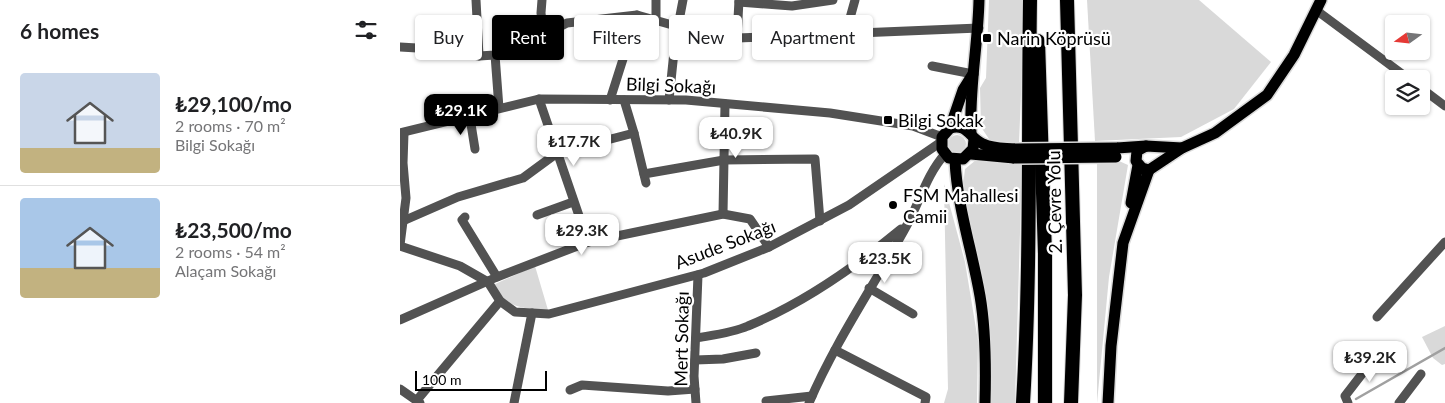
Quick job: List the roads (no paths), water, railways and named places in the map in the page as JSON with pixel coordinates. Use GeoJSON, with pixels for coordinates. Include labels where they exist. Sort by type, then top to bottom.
{"type":"FeatureCollection","features":[{"type":"Feature","properties":{"kind":"highway"},"geometry":{"type":"LineString","coordinates":[[1022,403],[1027,324],[1029,232],[1030,0]]}},
{"type":"Feature","properties":{"kind":"highway","name":"2. Çevre Yolu"},"geometry":{"type":"LineString","coordinates":[[1037,0],[1045,254],[1045,403]]}},
{"type":"Feature","properties":{"kind":"highway","name":"2. Çevre Yolu"},"geometry":{"type":"LineString","coordinates":[[1067,0],[1074,192],[1075,295],[1071,403]]}},
{"type":"Feature","properties":{"kind":"highway"},"geometry":{"type":"LineString","coordinates":[[1074,192],[1076,0]]}},
{"type":"Feature","properties":{"kind":"highway"},"geometry":{"type":"LineString","coordinates":[[1073,357],[1076,403]]}},
{"type":"Feature","properties":{"kind":"main road"},"geometry":{"type":"LineString","coordinates":[[970,154],[972,136],[970,105],[979,0]]}},
{"type":"Feature","properties":{"kind":"main road"},"geometry":{"type":"LineString","coordinates":[[1126,232],[1149,170],[1158,162],[1182,148],[1215,134],[1268,95],[1294,55],[1319,5]]}},
{"type":"Feature","properties":{"kind":"main road"},"geometry":{"type":"LineString","coordinates":[[973,74],[944,136],[956,181],[980,297],[986,353],[985,403]]}},
{"type":"Feature","properties":{"kind":"main road"},"geometry":{"type":"LineString","coordinates":[[944,136],[962,127],[972,136],[994,148],[1014,153]]}},
{"type":"Feature","properties":{"kind":"main road"},"geometry":{"type":"LineString","coordinates":[[950,157],[963,159],[970,154],[1116,152],[1149,146],[1182,148]]}},
{"type":"Feature","properties":{"kind":"main road"},"geometry":{"type":"LineString","coordinates":[[1149,146],[1158,154],[1158,162]]}},
{"type":"Feature","properties":{"kind":"main road"},"geometry":{"type":"LineString","coordinates":[[1108,403],[1111,346],[1137,163],[1137,151],[1149,146]]}},
{"type":"Feature","properties":{"kind":"main road"},"geometry":{"type":"LineString","coordinates":[[1116,152],[1149,170]]}},
{"type":"Feature","properties":{"kind":"street"},"geometry":{"type":"LineString","coordinates":[[476,0],[477,15]]}},
{"type":"Feature","properties":{"kind":"street"},"geometry":{"type":"LineString","coordinates":[[541,15],[542,0]]}},
{"type":"Feature","properties":{"kind":"street"},"geometry":{"type":"LineString","coordinates":[[656,0],[656,15]]}},
{"type":"Feature","properties":{"kind":"street"},"geometry":{"type":"LineString","coordinates":[[681,15],[683,0]]}},
{"type":"Feature","properties":{"kind":"street"},"geometry":{"type":"LineString","coordinates":[[738,15],[739,1],[792,6],[833,0]]}},
{"type":"Feature","properties":{"kind":"street"},"geometry":{"type":"LineString","coordinates":[[851,15],[855,0]]}},
{"type":"Feature","properties":{"kind":"street"},"geometry":{"type":"LineString","coordinates":[[1319,5],[1399,70]]}},
{"type":"Feature","properties":{"kind":"street"},"geometry":{"type":"LineString","coordinates":[[873,33],[978,28]]}},
{"type":"Feature","properties":{"kind":"street"},"geometry":{"type":"LineString","coordinates":[[400,47],[415,49]]}},
{"type":"Feature","properties":{"kind":"street"},"geometry":{"type":"LineString","coordinates":[[495,60],[499,108]]}},
{"type":"Feature","properties":{"kind":"street"},"geometry":{"type":"LineString","coordinates":[[610,100],[623,60]]}},
{"type":"Feature","properties":{"kind":"street"},"geometry":{"type":"LineString","coordinates":[[669,100],[673,60]]}},
{"type":"Feature","properties":{"kind":"street"},"geometry":{"type":"LineString","coordinates":[[932,66],[973,74]]}},
{"type":"Feature","properties":{"kind":"street"},"geometry":{"type":"LineString","coordinates":[[1430,95],[1445,106]]}},
{"type":"Feature","properties":{"kind":"street"},"geometry":{"type":"LineString","coordinates":[[539,99],[588,242]]}},
{"type":"Feature","properties":{"kind":"street","name":"Bilgi Sokağı"},"geometry":{"type":"LineString","coordinates":[[402,133],[470,118],[499,108],[539,99],[669,100],[830,113],[913,126],[944,136]]}},
{"type":"Feature","properties":{"kind":"street"},"geometry":{"type":"LineString","coordinates":[[624,100],[645,178],[724,160],[815,158],[820,221]]}},
{"type":"Feature","properties":{"kind":"street"},"geometry":{"type":"LineString","coordinates":[[723,214],[725,104]]}},
{"type":"Feature","properties":{"kind":"street"},"geometry":{"type":"LineString","coordinates":[[470,118],[475,149]]}},
{"type":"Feature","properties":{"kind":"street"},"geometry":{"type":"LineString","coordinates":[[400,245],[406,198],[402,178],[402,133]]}},
{"type":"Feature","properties":{"kind":"street"},"geometry":{"type":"LineString","coordinates":[[403,221],[458,197],[523,178],[557,153],[634,133]]}},
{"type":"Feature","properties":{"kind":"street","name":"Asude Sokağı"},"geometry":{"type":"LineString","coordinates":[[400,245],[492,279],[500,301],[515,312],[549,314],[698,275],[769,247],[849,205],[944,136]]}},
{"type":"Feature","properties":{"kind":"street"},"geometry":{"type":"LineString","coordinates":[[766,402],[811,400],[835,350],[907,224],[934,166],[950,157]]}},
{"type":"Feature","properties":{"kind":"street"},"geometry":{"type":"LineString","coordinates":[[537,215],[573,202]]}},
{"type":"Feature","properties":{"kind":"street"},"geometry":{"type":"LineString","coordinates":[[400,320],[492,279],[588,242],[723,214],[750,219],[769,247]]}},
{"type":"Feature","properties":{"kind":"street"},"geometry":{"type":"LineString","coordinates":[[465,217],[462,220],[492,279]]}},
{"type":"Feature","properties":{"kind":"street"},"geometry":{"type":"LineString","coordinates":[[696,338],[747,327],[786,308],[859,262],[907,224]]}},
{"type":"Feature","properties":{"kind":"street"},"geometry":{"type":"LineString","coordinates":[[1376,317],[1445,242]]}},
{"type":"Feature","properties":{"kind":"street","name":"Mert Sokağı"},"geometry":{"type":"LineString","coordinates":[[696,403],[695,360],[698,275]]}},
{"type":"Feature","properties":{"kind":"street"},"geometry":{"type":"LineString","coordinates":[[869,288],[913,314]]}},
{"type":"Feature","properties":{"kind":"street"},"geometry":{"type":"LineString","coordinates":[[400,389],[419,402],[500,301]]}},
{"type":"Feature","properties":{"kind":"street"},"geometry":{"type":"LineString","coordinates":[[514,403],[532,313]]}},
{"type":"Feature","properties":{"kind":"street"},"geometry":{"type":"LineString","coordinates":[[835,350],[926,397],[925,403]]}},
{"type":"Feature","properties":{"kind":"street"},"geometry":{"type":"LineString","coordinates":[[695,360],[723,360],[756,353]]}},
{"type":"Feature","properties":{"kind":"street"},"geometry":{"type":"LineString","coordinates":[[1348,403],[1345,396],[1372,361]]}},
{"type":"Feature","properties":{"kind":"street"},"geometry":{"type":"LineString","coordinates":[[1399,403],[1421,374]]}},
{"type":"Feature","properties":{"kind":"street"},"geometry":{"type":"LineString","coordinates":[[570,390],[582,385],[668,391],[695,389]]}},
{"type":"Feature","properties":{"kind":"waterway"},"geometry":{"type":"LineString","coordinates":[[1356,399],[1445,348]]}},
{"type":"Feature","properties":{"kind":"place","name":"Narin Köprüsü"},"geometry":{"type":"Point","coordinates":[987,38]}},
{"type":"Feature","properties":{"kind":"place","name":"Bilgi Sokak"},"geometry":{"type":"Point","coordinates":[888,120]}},
{"type":"Feature","properties":{"kind":"place","name":"FSM Mahallesi Camii"},"geometry":{"type":"Point","coordinates":[893,205]}}]}
